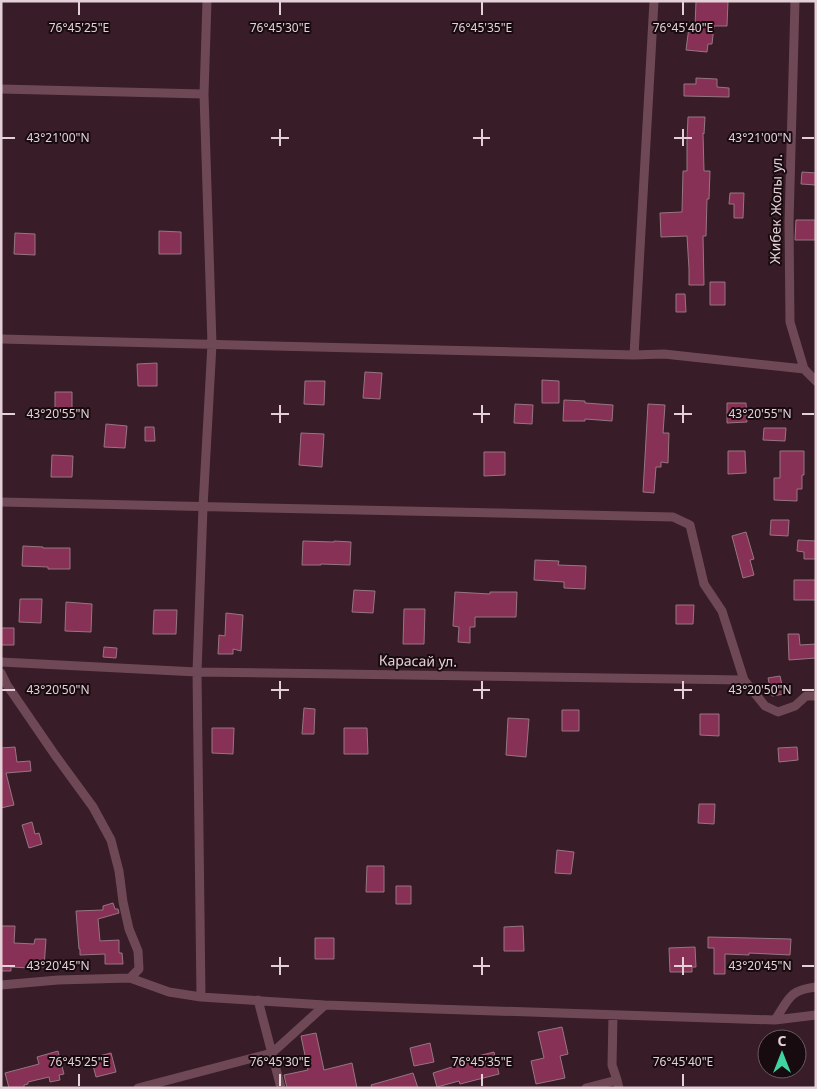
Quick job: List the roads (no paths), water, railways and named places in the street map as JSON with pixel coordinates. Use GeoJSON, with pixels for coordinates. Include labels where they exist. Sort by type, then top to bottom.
{"type":"FeatureCollection","features":[{"type":"Feature","properties":{"kind":"street"},"geometry":{"type":"LineString","coordinates":[[201,997],[197,672],[203,507],[212,344],[204,94],[207,1]]}},
{"type":"Feature","properties":{"kind":"street"},"geometry":{"type":"LineString","coordinates":[[634,355],[654,1]]}},
{"type":"Feature","properties":{"kind":"street","name":"Жибек Жолы ул."},"geometry":{"type":"LineString","coordinates":[[795,1],[789,223],[790,322],[804,369]]}},
{"type":"Feature","properties":{"kind":"street"},"geometry":{"type":"LineString","coordinates":[[1,89],[204,94]]}},
{"type":"Feature","properties":{"kind":"street"},"geometry":{"type":"LineString","coordinates":[[1,339],[634,355],[664,354],[804,369],[815,379]]}},
{"type":"Feature","properties":{"kind":"street"},"geometry":{"type":"LineString","coordinates":[[1,502],[673,517],[690,524],[704,584],[722,611],[744,680],[765,706],[778,712],[795,706],[806,696],[816,696]]}},
{"type":"Feature","properties":{"kind":"street","name":"Карасай ул."},"geometry":{"type":"LineString","coordinates":[[1,662],[197,672],[744,680]]}},
{"type":"Feature","properties":{"kind":"street"},"geometry":{"type":"LineString","coordinates":[[1,673],[7,685],[55,755],[93,807],[111,840],[119,871],[129,929],[138,951],[139,969],[130,978]]}},
{"type":"Feature","properties":{"kind":"street"},"geometry":{"type":"LineString","coordinates":[[1,984],[130,978],[169,992],[201,997],[325,1005],[775,1020],[816,1015]]}},
{"type":"Feature","properties":{"kind":"street"},"geometry":{"type":"LineString","coordinates":[[775,1020],[791,995],[805,988],[816,987]]}},
{"type":"Feature","properties":{"kind":"street"},"geometry":{"type":"LineString","coordinates":[[258,1000],[281,1088]]}},
{"type":"Feature","properties":{"kind":"street"},"geometry":{"type":"LineString","coordinates":[[138,1088],[272,1054],[325,1005]]}},
{"type":"Feature","properties":{"kind":"street"},"geometry":{"type":"LineString","coordinates":[[586,1088],[618,1084],[612,1065],[613,1015]]}}]}
